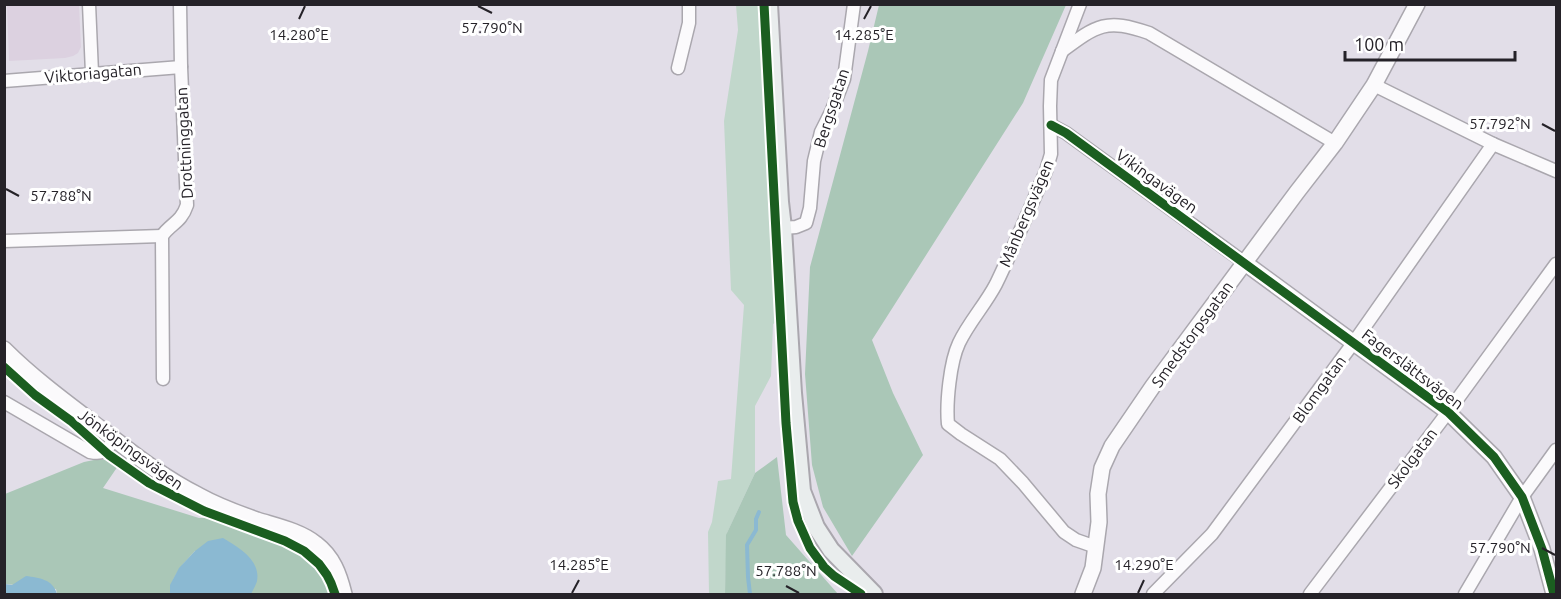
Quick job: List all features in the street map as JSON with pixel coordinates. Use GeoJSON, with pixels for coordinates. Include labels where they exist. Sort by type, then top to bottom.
{"type":"FeatureCollection","features":[{"type":"Feature","properties":{"kind":"main road"},"geometry":{"type":"LineString","coordinates":[[769,4],[780,202],[802,491],[816,527],[831,550],[874,594]]}},
{"type":"Feature","properties":{"kind":"street"},"geometry":{"type":"LineString","coordinates":[[89,4],[92,73]]}},
{"type":"Feature","properties":{"kind":"street","name":"Drottninggatan"},"geometry":{"type":"LineString","coordinates":[[162,236],[181,219],[187,205],[180,4]]}},
{"type":"Feature","properties":{"kind":"street"},"geometry":{"type":"LineString","coordinates":[[678,68],[689,23],[689,4]]}},
{"type":"Feature","properties":{"kind":"street","name":"Bergsgatan"},"geometry":{"type":"LineString","coordinates":[[783,228],[806,223],[810,208],[814,161],[821,132],[844,79],[854,4]]}},
{"type":"Feature","properties":{"kind":"street","name":"Månbergsvägen"},"geometry":{"type":"LineString","coordinates":[[1080,4],[1051,80],[1051,154],[1046,171],[995,285],[958,343],[947,399],[948,424],[1000,459],[1064,532],[1076,540],[1096,547]]}},
{"type":"Feature","properties":{"kind":"street","name":"Smedstorpsgatan"},"geometry":{"type":"LineString","coordinates":[[1083,594],[1093,568],[1099,522],[1098,494],[1102,468],[1112,446],[1153,386],[1335,143],[1374,85],[1417,4]]}},
{"type":"Feature","properties":{"kind":"street"},"geometry":{"type":"LineString","coordinates":[[1062,51],[1089,31],[1100,27],[1121,25],[1149,33],[1335,143]]}},
{"type":"Feature","properties":{"kind":"street","name":"Viktoriagatan"},"geometry":{"type":"LineString","coordinates":[[4,81],[181,67]]}},
{"type":"Feature","properties":{"kind":"street"},"geometry":{"type":"LineString","coordinates":[[1374,85],[1493,144],[1557,171]]}},
{"type":"Feature","properties":{"kind":"street","name":"Vikingavägen"},"geometry":{"type":"LineString","coordinates":[[1051,125],[1066,133],[1245,263]]}},
{"type":"Feature","properties":{"kind":"street","name":"Blomgatan"},"geometry":{"type":"LineString","coordinates":[[1153,594],[1212,534],[1354,342],[1493,144]]}},
{"type":"Feature","properties":{"kind":"street"},"geometry":{"type":"LineString","coordinates":[[4,241],[162,236],[163,379]]}},
{"type":"Feature","properties":{"kind":"street","name":"Fagerslättsvägen"},"geometry":{"type":"LineString","coordinates":[[1245,263],[1448,412],[1494,458],[1522,497],[1542,549],[1554,594]]}},
{"type":"Feature","properties":{"kind":"street","name":"Skolgatan"},"geometry":{"type":"LineString","coordinates":[[1310,594],[1557,264]]}},
{"type":"Feature","properties":{"kind":"street","name":"Jönköpingsvägen"},"geometry":{"type":"LineString","coordinates":[[4,349],[45,385],[162,474],[197,495],[314,542],[330,558],[339,576],[344,594]]}},
{"type":"Feature","properties":{"kind":"street"},"geometry":{"type":"LineString","coordinates":[[4,402],[90,452],[105,451],[115,439]]}},
{"type":"Feature","properties":{"kind":"street"},"geometry":{"type":"LineString","coordinates":[[1465,594],[1522,497],[1557,450]]}},
{"type":"Feature","properties":{"kind":"shaded area"},"geometry":{"type":"Polygon","coordinates":[[[7,5],[79,5],[81,47],[78,53],[65,58],[9,61],[7,5]]]}},
{"type":"Feature","properties":{"kind":"green space"},"geometry":{"type":"Polygon","coordinates":[[[736,5],[758,5],[765,82],[778,321],[773,324],[771,376],[755,406],[755,473],[727,533],[725,594],[709,594],[708,532],[712,522],[718,481],[731,479],[744,305],[731,290],[724,121],[738,30],[736,5]]]}},
{"type":"Feature","properties":{"kind":"green space"},"geometry":{"type":"Polygon","coordinates":[[[879,5],[1066,5],[1023,103],[872,340],[893,393],[923,455],[852,556],[823,507],[812,465],[805,374],[810,267],[879,5]]]}},
{"type":"Feature","properties":{"kind":"green space"},"geometry":{"type":"Polygon","coordinates":[[[777,457],[786,535],[838,594],[725,594],[726,535],[755,473],[777,457]]]}},
{"type":"Feature","properties":{"kind":"green space"},"geometry":{"type":"Polygon","coordinates":[[[108,460],[118,466],[103,488],[199,518],[215,518],[293,549],[306,556],[322,573],[330,594],[251,594],[195,551],[175,576],[170,594],[57,594],[56,589],[5,584],[5,494],[84,462],[108,460]]]}},
{"type":"Feature","properties":{"kind":"water"},"geometry":{"type":"Polygon","coordinates":[[[223,538],[247,555],[255,567],[257,581],[251,594],[170,594],[170,585],[179,568],[195,551],[208,541],[223,538]]]}},
{"type":"Feature","properties":{"kind":"water"},"geometry":{"type":"Polygon","coordinates":[[[26,576],[49,582],[57,594],[5,594],[5,584],[12,585],[26,576]]]}},
{"type":"Feature","properties":{"kind":"waterway"},"geometry":{"type":"LineString","coordinates":[[750,594],[747,545],[756,530],[756,519],[759,512]]}},
{"type":"Feature","properties":{"kind":"cycle path"},"geometry":{"type":"LineString","coordinates":[[764,4],[786,423],[793,502],[798,521],[810,548],[824,567],[861,594]]}},
{"type":"Feature","properties":{"kind":"cycle path"},"geometry":{"type":"LineString","coordinates":[[1051,125],[1066,133],[1448,412],[1494,457],[1522,497],[1542,549],[1554,594]]}},
{"type":"Feature","properties":{"kind":"cycle path"},"geometry":{"type":"LineString","coordinates":[[4,367],[109,455],[149,483],[204,511],[285,541],[304,551],[319,564],[327,575],[335,594]]}}]}
